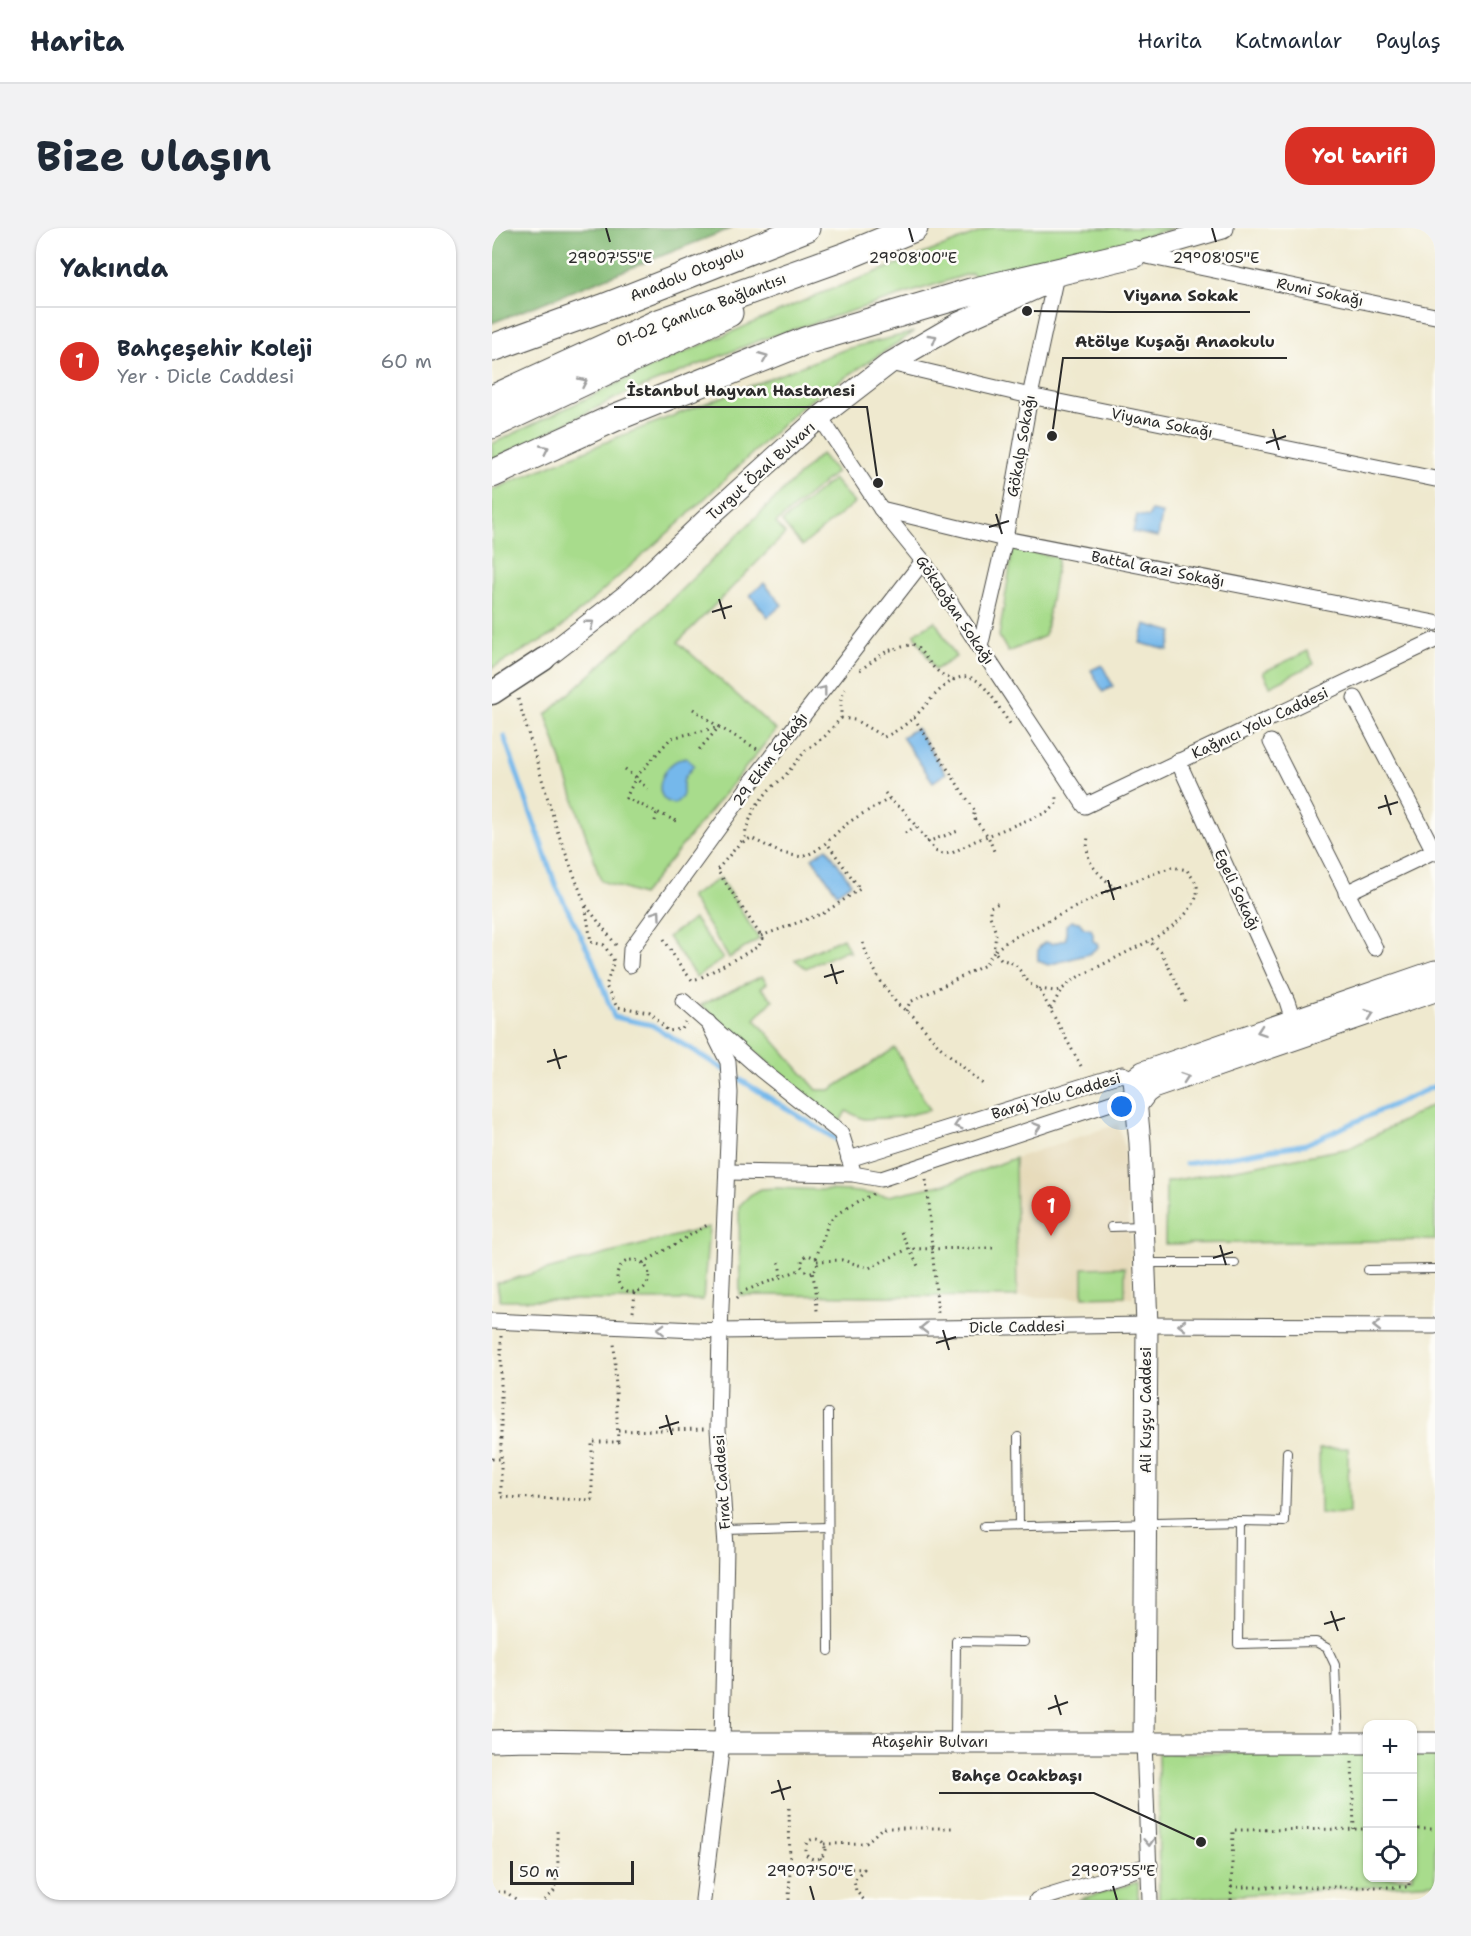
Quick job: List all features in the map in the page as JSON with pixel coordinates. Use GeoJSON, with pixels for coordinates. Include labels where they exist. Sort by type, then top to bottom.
{"type":"FeatureCollection","features":[{"type":"Feature","properties":{"kind":"highway","name":"Anadolu Otoyolu"},"geometry":{"type":"LineString","coordinates":[[603,308],[806,228]]}},
{"type":"Feature","properties":{"kind":"highway"},"geometry":{"type":"LineString","coordinates":[[492,425],[685,335],[846,256],[914,228]]}},
{"type":"Feature","properties":{"kind":"highway"},"geometry":{"type":"LineString","coordinates":[[492,474],[614,418],[805,341],[971,292],[1134,254]]}},
{"type":"Feature","properties":{"kind":"highway","name":"O1-O2 Çamlıca Bağlantısı"},"geometry":{"type":"LineString","coordinates":[[492,399],[656,324],[846,256]]}},
{"type":"Feature","properties":{"kind":"highway"},"geometry":{"type":"LineString","coordinates":[[492,348],[603,308]]}},
{"type":"Feature","properties":{"kind":"highway"},"geometry":{"type":"LineString","coordinates":[[492,360],[603,308]]}},
{"type":"Feature","properties":{"kind":"main road"},"geometry":{"type":"LineString","coordinates":[[492,681],[544,659]]}},
{"type":"Feature","properties":{"kind":"main road","name":"Turgut Özal Bulvarı"},"geometry":{"type":"LineString","coordinates":[[492,693],[544,659]]}},
{"type":"Feature","properties":{"kind":"street","name":"Turgut Özal Bulvarı"},"geometry":{"type":"LineString","coordinates":[[544,659],[628,594],[820,417],[890,363],[959,323],[1055,280],[1223,228]]}},
{"type":"Feature","properties":{"kind":"street","name":"Rumi Sokağı"},"geometry":{"type":"LineString","coordinates":[[1134,254],[1435,316]]}},
{"type":"Feature","properties":{"kind":"street","name":"Gökalp Sokağı"},"geometry":{"type":"LineString","coordinates":[[980,648],[1005,539],[1030,396],[1055,280]]}},
{"type":"Feature","properties":{"kind":"street","name":"Viyana Sokağı"},"geometry":{"type":"LineString","coordinates":[[890,363],[1030,396],[1435,479]]}},
{"type":"Feature","properties":{"kind":"street","name":"Gökdoğan Sokağı"},"geometry":{"type":"LineString","coordinates":[[820,417],[881,509],[923,561],[1085,806]]}},
{"type":"Feature","properties":{"kind":"street","name":"Battal Gazi Sokağı"},"geometry":{"type":"LineString","coordinates":[[881,509],[1005,539],[1435,623]]}},
{"type":"Feature","properties":{"kind":"street","name":"29 Ekim Sokağı"},"geometry":{"type":"LineString","coordinates":[[630,965],[632,949],[771,757],[923,561]]}},
{"type":"Feature","properties":{"kind":"street","name":"Kağnıcı Yolu Caddesi"},"geometry":{"type":"LineString","coordinates":[[1085,806],[1435,640]]}},
{"type":"Feature","properties":{"kind":"street"},"geometry":{"type":"LineString","coordinates":[[1346,893],[1435,852],[1355,698]]}},
{"type":"Feature","properties":{"kind":"street"},"geometry":{"type":"LineString","coordinates":[[1270,742],[1375,948]]}},
{"type":"Feature","properties":{"kind":"street","name":"Egeli Sokağı"},"geometry":{"type":"LineString","coordinates":[[1178,761],[1287,1001],[1297,1029]]}},
{"type":"Feature","properties":{"kind":"street","name":"Baraj Yolu Caddesi"},"geometry":{"type":"LineString","coordinates":[[1297,1029],[1435,971]]}},
{"type":"Feature","properties":{"kind":"street","name":"Baraj Yolu Caddesi"},"geometry":{"type":"LineString","coordinates":[[1135,1093],[1143,1072],[1435,991]]}},
{"type":"Feature","properties":{"kind":"street"},"geometry":{"type":"LineString","coordinates":[[683,1001],[760,1069],[841,1133],[853,1174]]}},
{"type":"Feature","properties":{"kind":"street","name":"Fırat Caddesi"},"geometry":{"type":"LineString","coordinates":[[703,1900],[722,1743],[725,1530],[718,1429],[730,1086],[728,1064],[708,1022]]}},
{"type":"Feature","properties":{"kind":"street","name":"Baraj Yolu Caddesi"},"geometry":{"type":"LineString","coordinates":[[849,1159],[1122,1074],[1135,1093]]}},
{"type":"Feature","properties":{"kind":"street","name":"Baraj Yolu Caddesi"},"geometry":{"type":"LineString","coordinates":[[728,1172],[853,1174],[881,1179],[1135,1093]]}},
{"type":"Feature","properties":{"kind":"street","name":"Ali Kuşçu Caddesi"},"geometry":{"type":"LineString","coordinates":[[1135,1093],[1144,1226],[1147,1325],[1144,1742]]}},
{"type":"Feature","properties":{"kind":"street","name":"Dicle Caddesi"},"geometry":{"type":"LineString","coordinates":[[496,1322],[720,1331],[1147,1325],[1435,1326]]}},
{"type":"Feature","properties":{"kind":"street","name":"Ataşehir Bulvarı"},"geometry":{"type":"LineString","coordinates":[[492,1741],[1352,1743]]}},
{"type":"Feature","properties":{"kind":"street"},"geometry":{"type":"LineString","coordinates":[[1144,1742],[1150,1900]]}},
{"type":"Feature","properties":{"kind":"street"},"geometry":{"type":"LineString","coordinates":[[1417,1743],[1435,1743]]}},
{"type":"Feature","properties":{"kind":"street"},"geometry":{"type":"LineString","coordinates":[[1037,1900],[1150,1865]]}},
{"type":"Feature","properties":{"kind":"lane"},"geometry":{"type":"LineString","coordinates":[[1111,1227],[1144,1226]]}},
{"type":"Feature","properties":{"kind":"lane"},"geometry":{"type":"LineString","coordinates":[[1145,1263],[1235,1263]]}},
{"type":"Feature","properties":{"kind":"lane"},"geometry":{"type":"LineString","coordinates":[[1368,1270],[1435,1269]]}},
{"type":"Feature","properties":{"kind":"lane"},"geometry":{"type":"LineString","coordinates":[[828,1413],[829,1651]]}},
{"type":"Feature","properties":{"kind":"lane"},"geometry":{"type":"LineString","coordinates":[[1018,1437],[1019,1526]]}},
{"type":"Feature","properties":{"kind":"lane"},"geometry":{"type":"LineString","coordinates":[[984,1527],[1146,1522],[1285,1522],[1287,1452]]}},
{"type":"Feature","properties":{"kind":"lane"},"geometry":{"type":"LineString","coordinates":[[1239,1521],[1238,1644],[1316,1642],[1327,1648],[1335,1665],[1352,1743]]}},
{"type":"Feature","properties":{"kind":"lane"},"geometry":{"type":"LineString","coordinates":[[725,1530],[828,1527]]}},
{"type":"Feature","properties":{"kind":"lane"},"geometry":{"type":"LineString","coordinates":[[955,1742],[956,1641],[1024,1642]]}},
{"type":"Feature","properties":{"kind":"path"},"geometry":{"type":"LineString","coordinates":[[858,673],[864,666],[887,651],[913,644],[922,650],[941,678],[940,689]]}},
{"type":"Feature","properties":{"kind":"path"},"geometry":{"type":"LineString","coordinates":[[941,678],[956,680]]}},
{"type":"Feature","properties":{"kind":"path"},"geometry":{"type":"LineString","coordinates":[[841,718],[855,720],[884,737],[914,718],[940,689],[964,678],[974,679],[982,685],[1013,728]]}},
{"type":"Feature","properties":{"kind":"path"},"geometry":{"type":"LineString","coordinates":[[664,939],[680,966],[692,980],[700,978],[759,946],[761,936],[717,870],[745,837],[755,807],[806,750],[825,736],[841,718],[842,698],[848,684]]}},
{"type":"Feature","properties":{"kind":"path"},"geometry":{"type":"LineString","coordinates":[[516,694],[558,833],[585,904]]}},
{"type":"Feature","properties":{"kind":"path"},"geometry":{"type":"LineString","coordinates":[[693,709],[719,728],[771,757]]}},
{"type":"Feature","properties":{"kind":"path"},"geometry":{"type":"LineString","coordinates":[[914,718],[975,811],[973,817],[988,836],[994,851]]}},
{"type":"Feature","properties":{"kind":"path"},"geometry":{"type":"LineString","coordinates":[[697,752],[719,728]]}},
{"type":"Feature","properties":{"kind":"path"},"geometry":{"type":"LineString","coordinates":[[676,821],[626,798],[636,777],[672,738],[719,728]]}},
{"type":"Feature","properties":{"kind":"path"},"geometry":{"type":"LineString","coordinates":[[625,769],[648,789]]}},
{"type":"Feature","properties":{"kind":"path"},"geometry":{"type":"LineString","coordinates":[[885,793],[895,805],[902,808],[935,851],[943,854],[952,853],[1054,808],[1057,802],[1056,793]]}},
{"type":"Feature","properties":{"kind":"path"},"geometry":{"type":"LineString","coordinates":[[740,844],[751,838],[781,853],[802,857],[826,843],[862,814],[889,799]]}},
{"type":"Feature","properties":{"kind":"path"},"geometry":{"type":"LineString","coordinates":[[655,821],[657,813]]}},
{"type":"Feature","properties":{"kind":"path"},"geometry":{"type":"LineString","coordinates":[[905,833],[916,827]]}},
{"type":"Feature","properties":{"kind":"path"},"geometry":{"type":"LineString","coordinates":[[927,842],[958,831]]}},
{"type":"Feature","properties":{"kind":"path"},"geometry":{"type":"LineString","coordinates":[[1088,837],[1086,850],[1092,867],[1114,888]]}},
{"type":"Feature","properties":{"kind":"path"},"geometry":{"type":"LineString","coordinates":[[761,936],[824,913],[860,889],[826,843]]}},
{"type":"Feature","properties":{"kind":"path"},"geometry":{"type":"LineString","coordinates":[[906,1011],[910,1002],[985,964],[994,951],[1009,940],[1114,888],[1172,867],[1187,870],[1197,886],[1194,904],[1164,933],[1078,977],[1061,990],[1051,1009]]}},
{"type":"Feature","properties":{"kind":"path"},"geometry":{"type":"LineString","coordinates":[[999,903],[990,907],[990,916],[996,933],[994,951],[1001,959],[1015,964],[1030,984],[1039,989],[1061,990]]}},
{"type":"Feature","properties":{"kind":"path"},"geometry":{"type":"LineString","coordinates":[[1149,941],[1164,959],[1186,1002]]}},
{"type":"Feature","properties":{"kind":"path"},"geometry":{"type":"LineString","coordinates":[[863,943],[880,980],[897,1004],[913,1016],[940,1047],[985,1086]]}},
{"type":"Feature","properties":{"kind":"path"},"geometry":{"type":"LineString","coordinates":[[1039,989],[1081,1066]]}},
{"type":"Feature","properties":{"kind":"path"},"geometry":{"type":"LineString","coordinates":[[926,1177],[939,1328]]}},
{"type":"Feature","properties":{"kind":"path"},"geometry":{"type":"LineString","coordinates":[[812,1272],[817,1266],[816,1259],[830,1221],[838,1213],[879,1191]]}},
{"type":"Feature","properties":{"kind":"path"},"geometry":{"type":"LineString","coordinates":[[643,1263],[725,1214]]}},
{"type":"Feature","properties":{"kind":"path"},"geometry":{"type":"LineString","coordinates":[[901,1232],[918,1266]]}},
{"type":"Feature","properties":{"kind":"path"},"geometry":{"type":"LineString","coordinates":[[812,1272],[802,1269],[800,1263],[808,1255],[816,1259],[842,1260],[869,1268],[908,1249],[996,1248]]}},
{"type":"Feature","properties":{"kind":"path"},"geometry":{"type":"LineString","coordinates":[[638,1260],[643,1263],[650,1278],[645,1288],[635,1292],[625,1290],[619,1284],[617,1274],[619,1269],[627,1261],[638,1260]]}},
{"type":"Feature","properties":{"kind":"path"},"geometry":{"type":"LineString","coordinates":[[779,1262],[781,1275]]}},
{"type":"Feature","properties":{"kind":"path"},"geometry":{"type":"LineString","coordinates":[[721,1314],[744,1291],[781,1275],[802,1269]]}},
{"type":"Feature","properties":{"kind":"path"},"geometry":{"type":"LineString","coordinates":[[812,1272],[816,1289],[817,1311]]}},
{"type":"Feature","properties":{"kind":"path"},"geometry":{"type":"LineString","coordinates":[[633,1314],[635,1292]]}},
{"type":"Feature","properties":{"kind":"path"},"geometry":{"type":"LineString","coordinates":[[496,1322],[501,1497],[592,1500],[591,1442],[618,1442],[613,1327]]}},
{"type":"Feature","properties":{"kind":"path"},"geometry":{"type":"LineString","coordinates":[[617,1431],[718,1429]]}},
{"type":"Feature","properties":{"kind":"path"},"geometry":{"type":"LineString","coordinates":[[492,1460],[501,1459]]}},
{"type":"Feature","properties":{"kind":"path"},"geometry":{"type":"LineString","coordinates":[[1352,1743],[1354,1829]]}},
{"type":"Feature","properties":{"kind":"path"},"geometry":{"type":"LineString","coordinates":[[789,1808],[789,1900]]}},
{"type":"Feature","properties":{"kind":"path"},"geometry":{"type":"LineString","coordinates":[[829,1868],[820,1858],[810,1858],[806,1853],[805,1846],[809,1840],[816,1839],[824,1844],[866,1843],[882,1828],[954,1828]]}},
{"type":"Feature","properties":{"kind":"path"},"geometry":{"type":"LineString","coordinates":[[1231,1900],[1233,1830],[1363,1829]]}},
{"type":"Feature","properties":{"kind":"path"},"geometry":{"type":"LineString","coordinates":[[1417,1829],[1435,1829]]}},
{"type":"Feature","properties":{"kind":"path"},"geometry":{"type":"LineString","coordinates":[[544,1900],[554,1892],[558,1865],[557,1831]]}},
{"type":"Feature","properties":{"kind":"path"},"geometry":{"type":"LineString","coordinates":[[820,1858],[825,1850],[824,1844]]}},
{"type":"Feature","properties":{"kind":"path"},"geometry":{"type":"LineString","coordinates":[[790,1870],[864,1869],[854,1880],[856,1892],[864,1900]]}},
{"type":"Feature","properties":{"kind":"path"},"geometry":{"type":"LineString","coordinates":[[1231,1887],[1409,1887],[1409,1882]]}},
{"type":"Feature","properties":{"kind":"path"},"geometry":{"type":"LineString","coordinates":[[492,1892],[506,1892],[517,1900]]}},
{"type":"Feature","properties":{"kind":"shaded area"},"geometry":{"type":"Polygon","coordinates":[[[1118,1124],[1125,1148],[1133,1298],[1017,1297],[1015,1158],[1118,1124]]]}},
{"type":"Feature","properties":{"kind":"green space"},"geometry":{"type":"Polygon","coordinates":[[[492,228],[732,228],[492,323],[492,228]]]}},
{"type":"Feature","properties":{"kind":"green space"},"geometry":{"type":"Polygon","coordinates":[[[991,228],[1175,228],[977,280],[972,273],[763,339],[618,397],[492,460],[492,444],[660,363],[822,293],[991,228]]]}},
{"type":"Feature","properties":{"kind":"green space"},"geometry":{"type":"Polygon","coordinates":[[[914,332],[803,405],[680,522],[555,633],[492,668],[492,490],[618,437],[846,349],[914,332]]]}},
{"type":"Feature","properties":{"kind":"green space"},"geometry":{"type":"Polygon","coordinates":[[[821,454],[836,472],[776,523],[785,534],[678,642],[776,730],[642,895],[601,881],[546,715],[648,622],[821,454]]]}},
{"type":"Feature","properties":{"kind":"green space"},"geometry":{"type":"Polygon","coordinates":[[[833,479],[854,503],[802,546],[782,522],[833,479]]]}},
{"type":"Feature","properties":{"kind":"green space"},"geometry":{"type":"Polygon","coordinates":[[[1013,549],[1058,557],[1045,636],[1008,652],[999,636],[1013,549]]]}},
{"type":"Feature","properties":{"kind":"green space"},"geometry":{"type":"Polygon","coordinates":[[[935,621],[956,657],[935,670],[914,634],[935,621]]]}},
{"type":"Feature","properties":{"kind":"green space"},"geometry":{"type":"Polygon","coordinates":[[[1308,651],[1314,664],[1270,686],[1263,672],[1308,651]]]}},
{"type":"Feature","properties":{"kind":"green space"},"geometry":{"type":"Polygon","coordinates":[[[720,878],[759,939],[729,958],[690,897],[720,878]]]}},
{"type":"Feature","properties":{"kind":"green space"},"geometry":{"type":"Polygon","coordinates":[[[694,919],[723,959],[696,977],[668,937],[694,919]]]}},
{"type":"Feature","properties":{"kind":"green space"},"geometry":{"type":"Polygon","coordinates":[[[843,938],[850,952],[846,950],[806,968],[795,960],[843,938]]]}},
{"type":"Feature","properties":{"kind":"green space"},"geometry":{"type":"Polygon","coordinates":[[[762,976],[767,983],[761,988],[773,1000],[755,1019],[817,1090],[830,1090],[895,1048],[930,1110],[900,1117],[864,1119],[846,1111],[839,1124],[701,1005],[762,976]]]}},
{"type":"Feature","properties":{"kind":"green space"},"geometry":{"type":"Polygon","coordinates":[[[1435,1104],[1435,1240],[1165,1244],[1166,1182],[1350,1148],[1435,1104]]]}},
{"type":"Feature","properties":{"kind":"green space"},"geometry":{"type":"Polygon","coordinates":[[[1015,1158],[1017,1297],[740,1295],[739,1206],[750,1195],[761,1189],[849,1191],[888,1196],[945,1184],[1015,1158]]]}},
{"type":"Feature","properties":{"kind":"green space"},"geometry":{"type":"Polygon","coordinates":[[[709,1227],[703,1300],[500,1300],[497,1283],[709,1227]]]}},
{"type":"Feature","properties":{"kind":"green space"},"geometry":{"type":"Polygon","coordinates":[[[1125,1267],[1125,1296],[1083,1297],[1083,1268],[1125,1267]]]}},
{"type":"Feature","properties":{"kind":"green space"},"geometry":{"type":"Polygon","coordinates":[[[1348,1448],[1349,1513],[1320,1514],[1319,1449],[1348,1448]]]}},
{"type":"Feature","properties":{"kind":"green space"},"geometry":{"type":"Polygon","coordinates":[[[1158,1753],[1363,1753],[1363,1882],[1417,1882],[1417,1754],[1435,1754],[1435,1883],[1159,1900],[1158,1753]]]}},
{"type":"Feature","properties":{"kind":"green space"},"geometry":{"type":"Polygon","coordinates":[[[1138,1882],[1138,1900],[1077,1900],[1138,1882]]]}},
{"type":"Feature","properties":{"kind":"water"},"geometry":{"type":"Polygon","coordinates":[[[1151,511],[1162,513],[1158,537],[1133,532],[1137,515],[1149,517],[1151,511]]]}},
{"type":"Feature","properties":{"kind":"water"},"geometry":{"type":"Polygon","coordinates":[[[764,583],[782,605],[768,617],[750,595],[764,583]]]}},
{"type":"Feature","properties":{"kind":"water"},"geometry":{"type":"Polygon","coordinates":[[[1145,624],[1173,632],[1168,650],[1140,643],[1145,624]]]}},
{"type":"Feature","properties":{"kind":"water"},"geometry":{"type":"Polygon","coordinates":[[[1102,665],[1113,686],[1103,692],[1091,670],[1102,665]]]}},
{"type":"Feature","properties":{"kind":"water"},"geometry":{"type":"Polygon","coordinates":[[[916,728],[946,773],[933,782],[902,737],[916,728]]]}},
{"type":"Feature","properties":{"kind":"water"},"geometry":{"type":"Polygon","coordinates":[[[686,758],[694,765],[683,781],[682,796],[674,804],[662,796],[660,784],[670,765],[686,758]]]}},
{"type":"Feature","properties":{"kind":"water"},"geometry":{"type":"Polygon","coordinates":[[[827,848],[851,883],[837,893],[812,858],[827,848]]]}},
{"type":"Feature","properties":{"kind":"water"},"geometry":{"type":"Polygon","coordinates":[[[1072,921],[1091,929],[1093,941],[1098,947],[1089,954],[1048,965],[1038,961],[1039,948],[1046,942],[1052,944],[1066,939],[1066,925],[1072,921]]]}},
{"type":"Feature","properties":{"kind":"waterway"},"geometry":{"type":"LineString","coordinates":[[504,736],[556,886],[592,958],[614,1017],[652,1025],[836,1139]]}},
{"type":"Feature","properties":{"kind":"waterway"},"geometry":{"type":"LineString","coordinates":[[1186,1164],[1306,1144],[1435,1086]]}},
{"type":"Feature","properties":{"kind":"place","name":"Viyana Sokak"},"geometry":{"type":"Point","coordinates":[1027,311]}},
{"type":"Feature","properties":{"kind":"place","name":"Atölye Kuşağı Anaokulu"},"geometry":{"type":"Point","coordinates":[1052,436]}},
{"type":"Feature","properties":{"kind":"place","name":"İstanbul Hayvan Hastanesi"},"geometry":{"type":"Point","coordinates":[878,483]}},
{"type":"Feature","properties":{"kind":"place","name":"Bahçeşehir Koleji"},"geometry":{"type":"Point","coordinates":[1051,1236]}},
{"type":"Feature","properties":{"kind":"place","name":"Bahçe Ocakbaşı"},"geometry":{"type":"Point","coordinates":[1201,1842]}}]}
